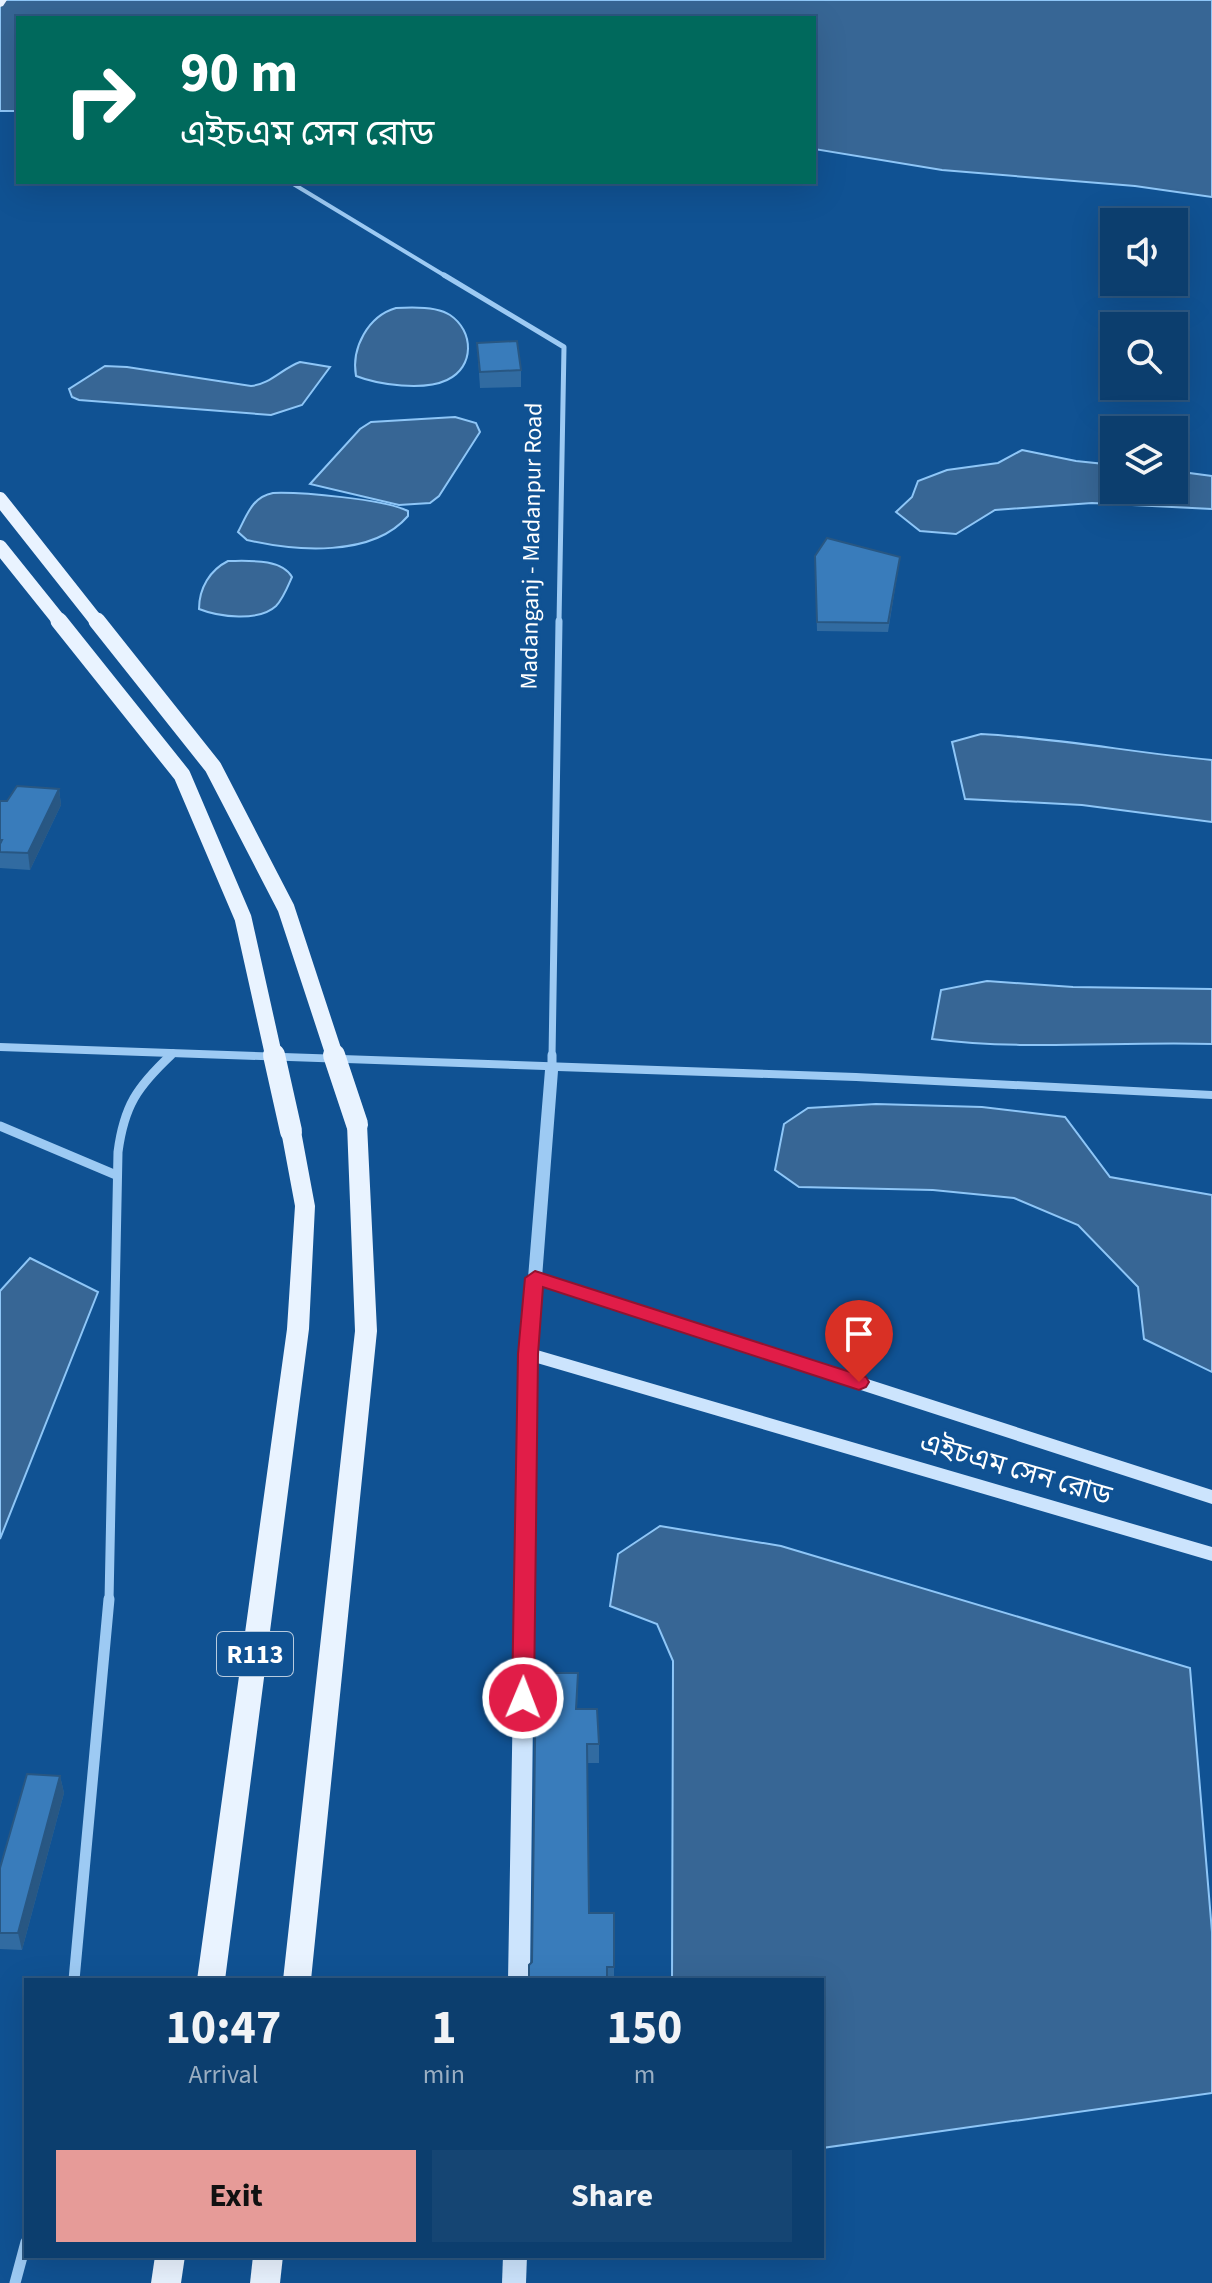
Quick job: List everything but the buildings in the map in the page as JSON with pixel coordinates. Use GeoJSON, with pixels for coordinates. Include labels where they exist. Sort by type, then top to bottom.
{"type":"FeatureCollection","features":[{"type":"Feature","properties":{"kind":"main road","name":"R113"},"geometry":{"type":"LineString","coordinates":[[0,499],[213,767],[286,908],[357,1124],[366,1331],[297,1978]]}},
{"type":"Feature","properties":{"kind":"main road","name":"R113"},"geometry":{"type":"LineString","coordinates":[[0,547],[182,775],[243,918],[305,1206],[298,1329],[211,1978]]}},
{"type":"Feature","properties":{"kind":"main road"},"geometry":{"type":"LineString","coordinates":[[519,1978],[528,1354],[535,1278]]}},
{"type":"Feature","properties":{"kind":"main road","name":"এইচএম সেন রোড"},"geometry":{"type":"LineString","coordinates":[[535,1278],[1212,1497]]}},
{"type":"Feature","properties":{"kind":"main road","name":"এইচএম সেন রোড"},"geometry":{"type":"LineString","coordinates":[[528,1354],[1212,1554]]}},
{"type":"Feature","properties":{"kind":"main road"},"geometry":{"type":"LineString","coordinates":[[166,2283],[170,2258]]}},
{"type":"Feature","properties":{"kind":"main road"},"geometry":{"type":"LineString","coordinates":[[265,2283],[268,2258]]}},
{"type":"Feature","properties":{"kind":"main road"},"geometry":{"type":"LineString","coordinates":[[514,2283],[515,2258]]}},
{"type":"Feature","properties":{"kind":"street","name":"Madanganj - Madanpur Road"},"geometry":{"type":"LineString","coordinates":[[293,184],[564,347],[552,1066]]}},
{"type":"Feature","properties":{"kind":"street"},"geometry":{"type":"LineString","coordinates":[[0,1047],[856,1077],[1212,1095]]}},
{"type":"Feature","properties":{"kind":"street"},"geometry":{"type":"LineString","coordinates":[[74,1978],[111,1581],[116,1175],[122,1116],[139,1084],[173,1053]]}},
{"type":"Feature","properties":{"kind":"street"},"geometry":{"type":"LineString","coordinates":[[535,1278],[552,1066]]}},
{"type":"Feature","properties":{"kind":"street"},"geometry":{"type":"LineString","coordinates":[[0,1126],[116,1175]]}},
{"type":"Feature","properties":{"kind":"street"},"geometry":{"type":"LineString","coordinates":[[15,2283],[24,2249]]}},
{"type":"Feature","properties":{"kind":"water"},"geometry":{"type":"Polygon","coordinates":[[[0,0],[1212,0],[1212,197],[1135,186],[942,170],[816,149],[816,16],[16,16],[16,111],[0,111],[0,0]]]}},
{"type":"Feature","properties":{"kind":"water"},"geometry":{"type":"Polygon","coordinates":[[[396,308],[438,310],[458,322],[467,339],[467,358],[463,367],[447,380],[426,385],[389,384],[356,376],[356,355],[364,334],[377,318],[396,308]]]}},
{"type":"Feature","properties":{"kind":"water"},"geometry":{"type":"Polygon","coordinates":[[[300,362],[330,367],[302,405],[271,415],[79,400],[72,397],[69,389],[105,366],[251,386],[300,362]]]}},
{"type":"Feature","properties":{"kind":"water"},"geometry":{"type":"Polygon","coordinates":[[[455,417],[476,423],[480,432],[439,496],[430,503],[399,505],[310,484],[360,429],[371,422],[455,417]]]}},
{"type":"Feature","properties":{"kind":"water"},"geometry":{"type":"Polygon","coordinates":[[[1022,450],[1100,464],[1100,503],[995,510],[956,534],[920,531],[896,512],[912,497],[918,481],[947,470],[998,463],[1022,450]]]}},
{"type":"Feature","properties":{"kind":"water"},"geometry":{"type":"Polygon","coordinates":[[[1188,473],[1212,476],[1212,509],[1112,504],[1188,504],[1188,473]]]}},
{"type":"Feature","properties":{"kind":"water"},"geometry":{"type":"Polygon","coordinates":[[[273,493],[362,500],[408,511],[408,516],[393,530],[354,545],[287,547],[247,540],[238,532],[247,513],[260,498],[273,493]]]}},
{"type":"Feature","properties":{"kind":"water"},"geometry":{"type":"Polygon","coordinates":[[[228,561],[272,564],[287,571],[292,577],[279,603],[269,611],[249,616],[228,616],[199,609],[207,580],[228,561]]]}},
{"type":"Feature","properties":{"kind":"water"},"geometry":{"type":"Polygon","coordinates":[[[981,734],[1212,760],[1212,822],[1082,805],[965,799],[952,742],[981,734]]]}},
{"type":"Feature","properties":{"kind":"water"},"geometry":{"type":"Polygon","coordinates":[[[987,981],[1073,987],[1212,989],[1212,1044],[1037,1045],[932,1039],[941,990],[987,981]]]}},
{"type":"Feature","properties":{"kind":"water"},"geometry":{"type":"Polygon","coordinates":[[[876,1104],[982,1107],[1065,1117],[1110,1177],[1212,1195],[1212,1372],[1144,1339],[1138,1287],[1078,1225],[1014,1198],[933,1190],[799,1187],[775,1170],[784,1124],[808,1108],[876,1104]]]}},
{"type":"Feature","properties":{"kind":"water"},"geometry":{"type":"Polygon","coordinates":[[[30,1258],[98,1292],[0,1539],[0,1291],[30,1258]]]}},
{"type":"Feature","properties":{"kind":"water"},"geometry":{"type":"Polygon","coordinates":[[[660,1526],[781,1546],[1190,1668],[1212,1932],[1212,2093],[824,2148],[824,1978],[672,1978],[673,1661],[657,1624],[610,1606],[618,1554],[660,1526]]]}},
{"type":"Feature","properties":{"kind":"route"},"geometry":{"type":"LineString","coordinates":[[523,1698],[528,1354],[535,1278],[859,1382]]}}]}
